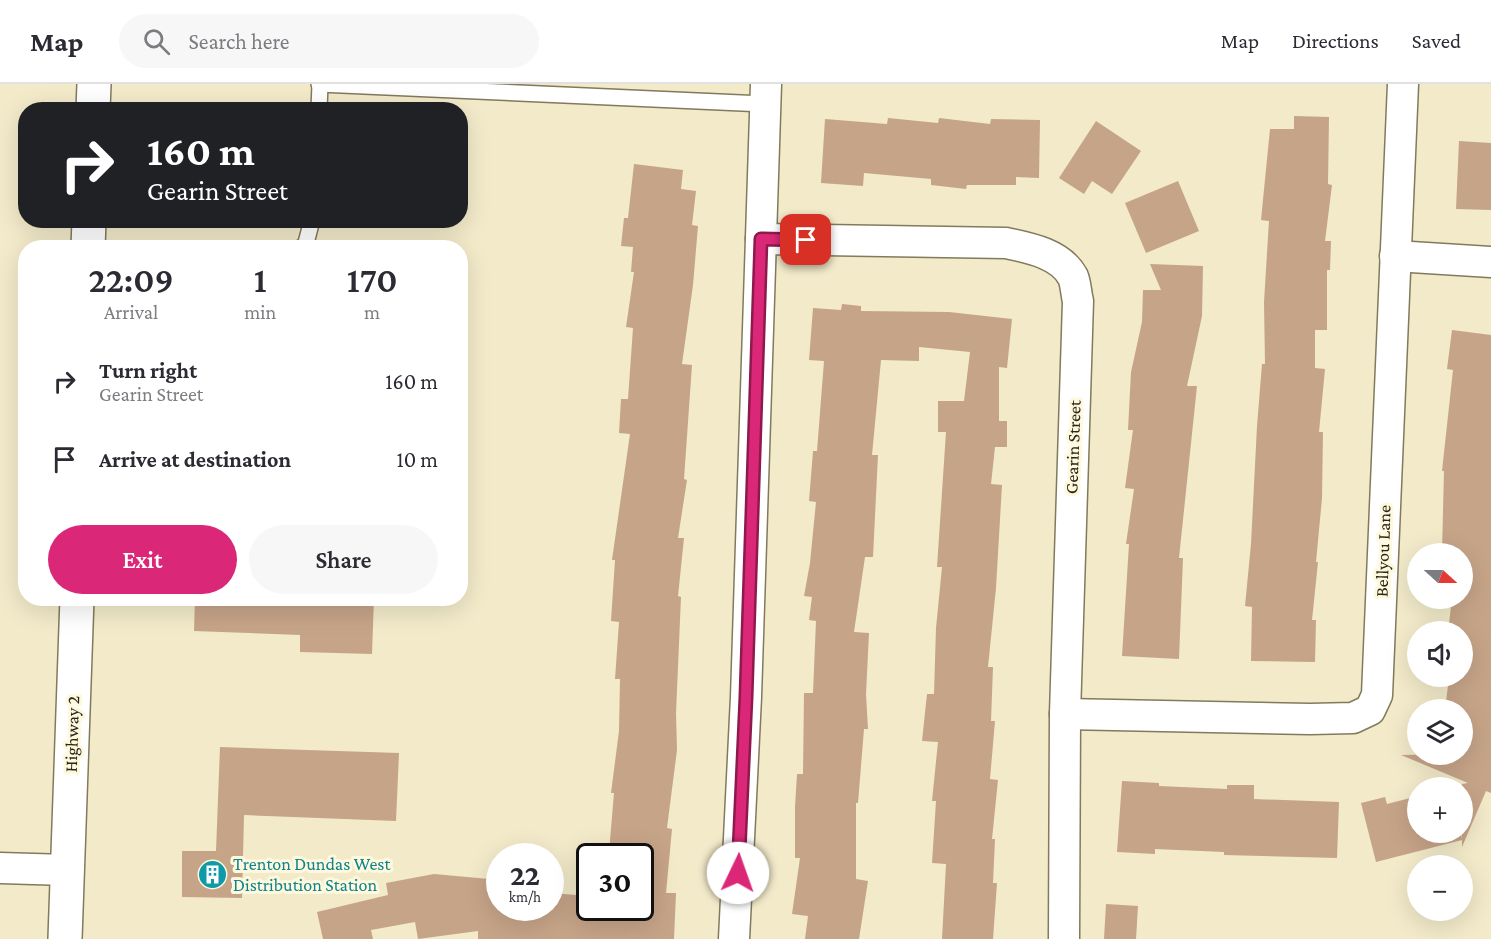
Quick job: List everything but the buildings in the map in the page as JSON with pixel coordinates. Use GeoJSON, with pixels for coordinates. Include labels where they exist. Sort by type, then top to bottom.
{"type":"FeatureCollection","features":[{"type":"Feature","properties":{"kind":"main road"},"geometry":{"type":"LineString","coordinates":[[93,102],[94,84]]}},
{"type":"Feature","properties":{"kind":"main road","name":"Highway 2"},"geometry":{"type":"LineString","coordinates":[[65,939],[77,606]]}},
{"type":"Feature","properties":{"kind":"street","name":"Bellyou Lane"},"geometry":{"type":"LineString","coordinates":[[1065,714],[1310,719],[1353,718],[1370,710],[1377,695],[1403,84]]}},
{"type":"Feature","properties":{"kind":"street"},"geometry":{"type":"LineString","coordinates":[[734,939],[746,697],[766,94]]}},
{"type":"Feature","properties":{"kind":"street","name":"Gearin Street"},"geometry":{"type":"LineString","coordinates":[[761,239],[1006,243],[1031,249],[1059,260],[1073,278],[1078,301],[1065,714],[1064,939]]}},
{"type":"Feature","properties":{"kind":"street"},"geometry":{"type":"LineString","coordinates":[[1395,256],[1491,262]]}},
{"type":"Feature","properties":{"kind":"street"},"geometry":{"type":"LineString","coordinates":[[0,868],[68,870]]}},
{"type":"Feature","properties":{"kind":"lane"},"geometry":{"type":"LineString","coordinates":[[319,102],[320,84],[766,94]]}},
{"type":"Feature","properties":{"kind":"place","name":"Trenton Dundas West Distribution Station"},"geometry":{"type":"Point","coordinates":[212,874]}},
{"type":"Feature","properties":{"kind":"route"},"geometry":{"type":"LineString","coordinates":[[738,873],[761,239],[806,240]]}}]}
